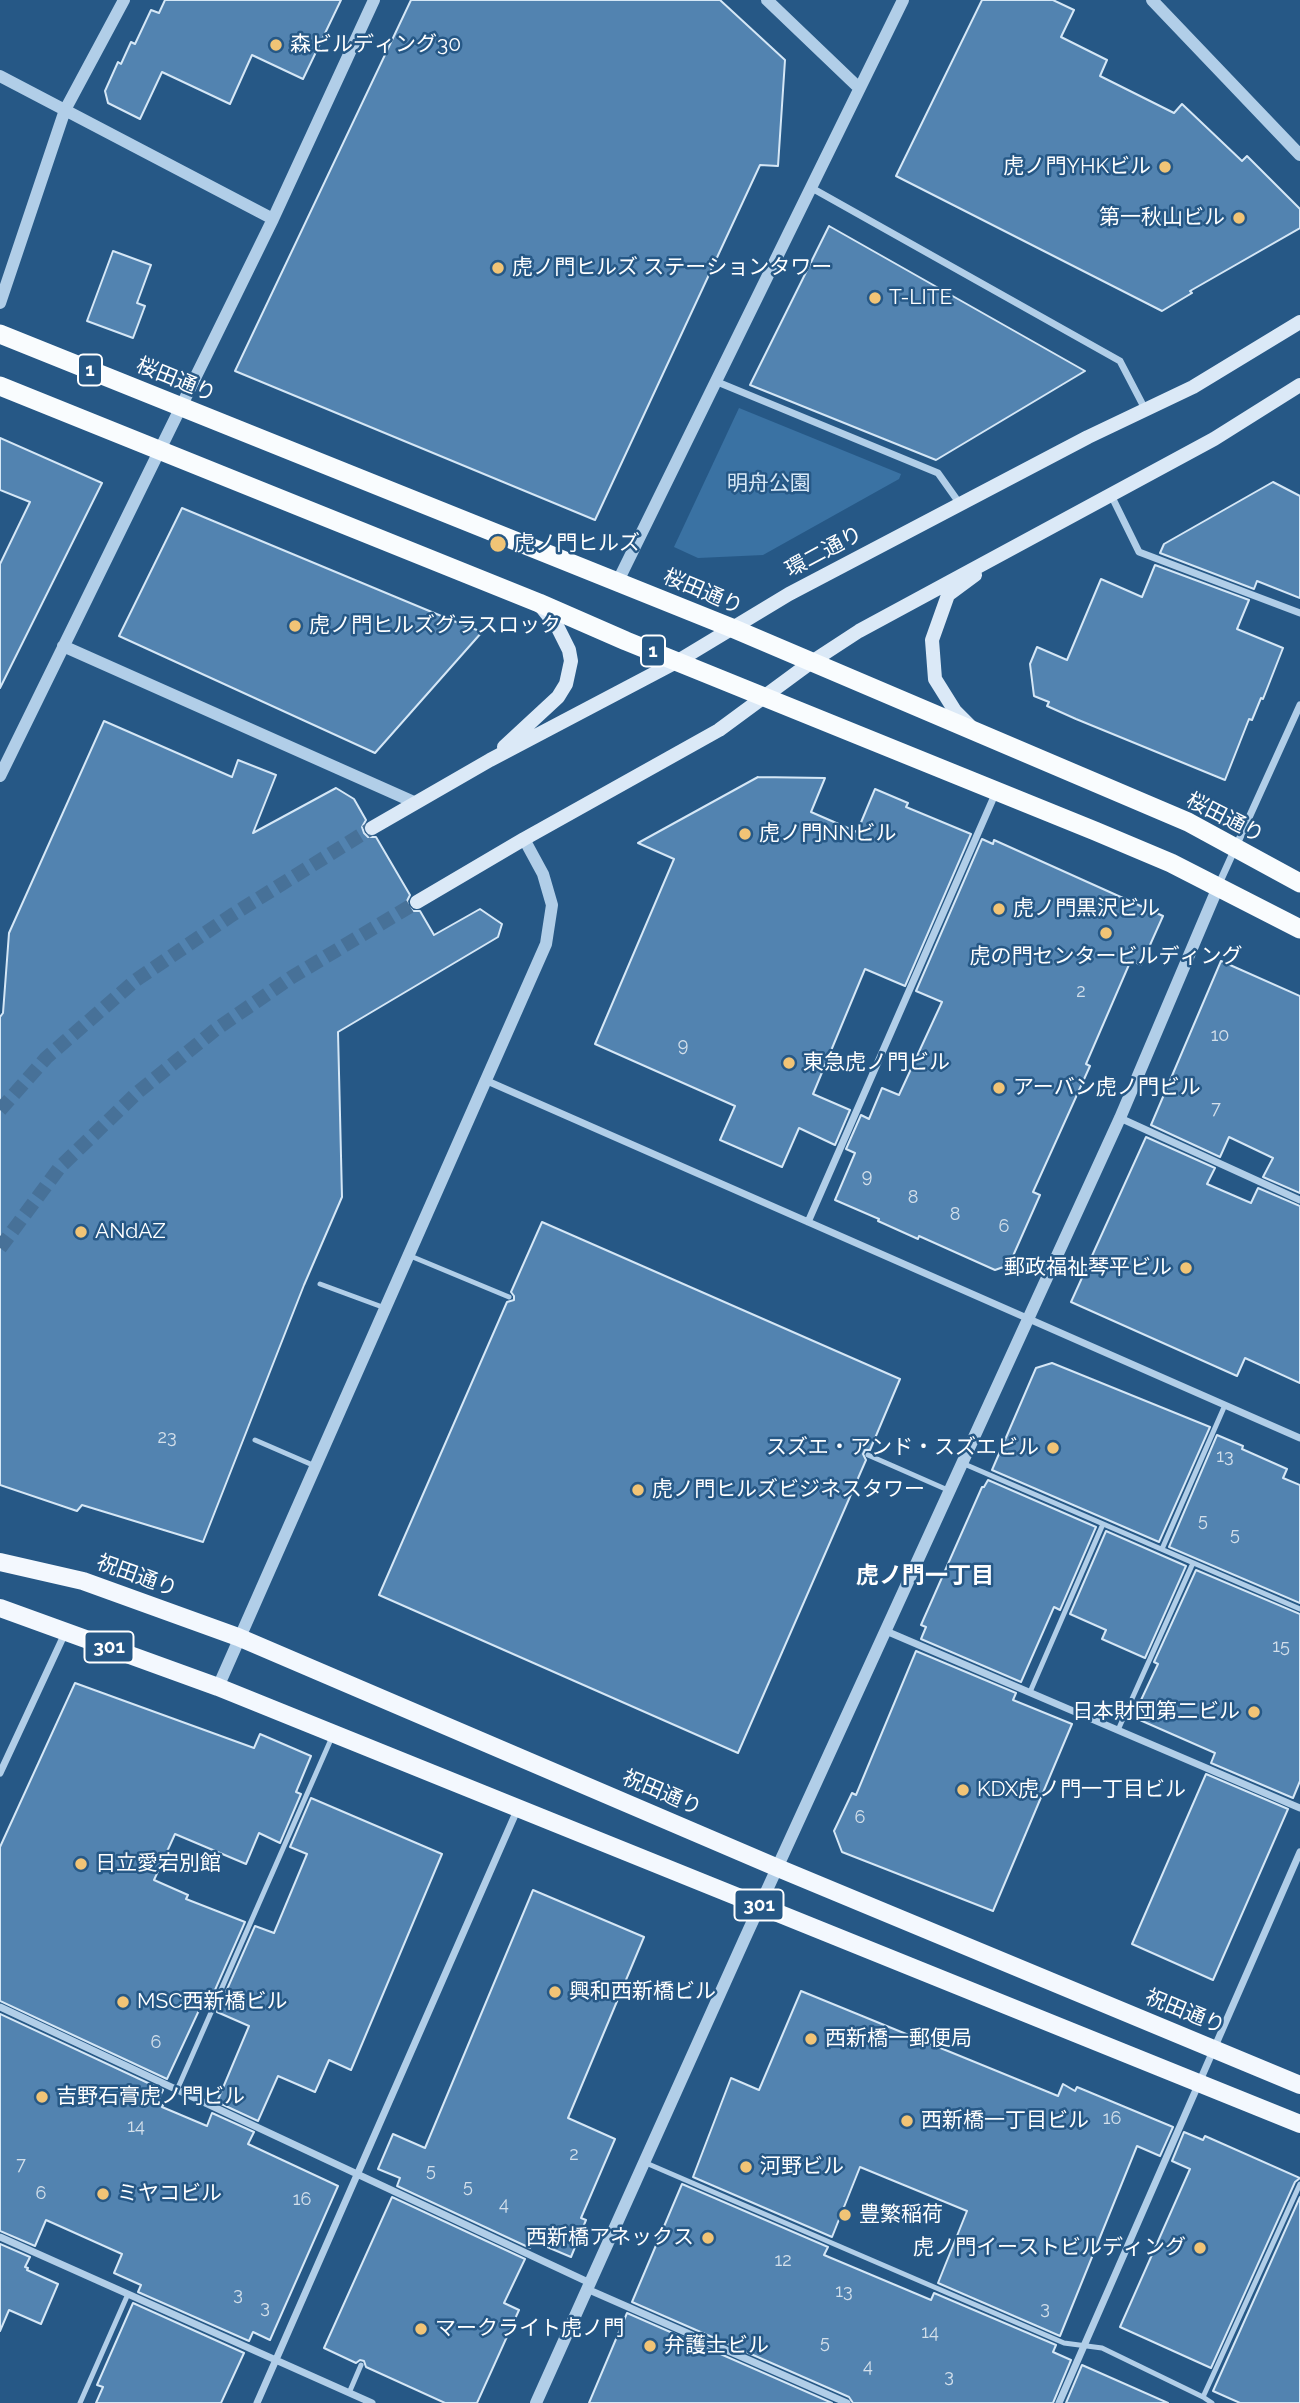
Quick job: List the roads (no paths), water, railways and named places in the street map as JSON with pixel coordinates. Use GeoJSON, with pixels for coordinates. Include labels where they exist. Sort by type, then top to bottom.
{"type":"FeatureCollection","features":[{"type":"Feature","properties":{"kind":"highway","name":"桜田通り"},"geometry":{"type":"LineString","coordinates":[[0,334],[732,628],[1188,822],[1300,883]]}},
{"type":"Feature","properties":{"kind":"highway","name":"1"},"geometry":{"type":"LineString","coordinates":[[0,386],[1095,831],[1171,863],[1300,929]]}},
{"type":"Feature","properties":{"kind":"main road","name":"環二通り"},"geometry":{"type":"LineString","coordinates":[[372,828],[490,760],[678,661],[789,594],[960,504],[1193,387],[1300,322]]}},
{"type":"Feature","properties":{"kind":"main road"},"geometry":{"type":"LineString","coordinates":[[417,902],[719,730],[810,663],[859,631],[1214,439],[1300,385]]}},
{"type":"Feature","properties":{"kind":"main road"},"geometry":{"type":"LineString","coordinates":[[980,735],[955,711],[935,678],[932,640],[948,595],[1021,541]]}},
{"type":"Feature","properties":{"kind":"main road"},"geometry":{"type":"LineString","coordinates":[[490,760],[558,698],[566,684],[571,661],[569,650],[558,628],[539,603]]}},
{"type":"Feature","properties":{"kind":"main road","name":"祝田通り"},"geometry":{"type":"LineString","coordinates":[[0,1562],[83,1581],[238,1637],[778,1868],[1300,2085]]}},
{"type":"Feature","properties":{"kind":"main road","name":"301"},"geometry":{"type":"LineString","coordinates":[[0,1608],[218,1687],[1300,2124]]}},
{"type":"Feature","properties":{"kind":"street"},"geometry":{"type":"LineString","coordinates":[[0,303],[65,110],[124,0]]}},
{"type":"Feature","properties":{"kind":"street"},"geometry":{"type":"LineString","coordinates":[[1,773],[273,219],[374,0]]}},
{"type":"Feature","properties":{"kind":"street"},"geometry":{"type":"LineString","coordinates":[[767,0],[859,88]]}},
{"type":"Feature","properties":{"kind":"street"},"geometry":{"type":"LineString","coordinates":[[618,581],[902,0]]}},
{"type":"Feature","properties":{"kind":"street"},"geometry":{"type":"LineString","coordinates":[[1152,0],[1300,155]]}},
{"type":"Feature","properties":{"kind":"street"},"geometry":{"type":"LineString","coordinates":[[0,76],[273,219]]}},
{"type":"Feature","properties":{"kind":"street"},"geometry":{"type":"LineString","coordinates":[[810,187],[1119,361],[1145,410]]}},
{"type":"Feature","properties":{"kind":"street"},"geometry":{"type":"LineString","coordinates":[[714,381],[939,473],[960,504]]}},
{"type":"Feature","properties":{"kind":"street"},"geometry":{"type":"LineString","coordinates":[[1111,495],[1139,552],[1300,613]]}},
{"type":"Feature","properties":{"kind":"street"},"geometry":{"type":"LineString","coordinates":[[63,646],[416,803]]}},
{"type":"Feature","properties":{"kind":"street"},"geometry":{"type":"LineString","coordinates":[[541,2402],[589,2286],[1120,1118],[1218,887],[1300,705]]}},
{"type":"Feature","properties":{"kind":"street"},"geometry":{"type":"LineString","coordinates":[[808,1222],[996,792]]}},
{"type":"Feature","properties":{"kind":"street"},"geometry":{"type":"LineString","coordinates":[[218,1687],[546,944],[552,905],[543,874],[524,839]]}},
{"type":"Feature","properties":{"kind":"street"},"geometry":{"type":"LineString","coordinates":[[485,1080],[1300,1438]]}},
{"type":"Feature","properties":{"kind":"street"},"geometry":{"type":"LineString","coordinates":[[1120,1118],[1300,1200]]}},
{"type":"Feature","properties":{"kind":"street"},"geometry":{"type":"LineString","coordinates":[[0,1773],[66,1631]]}},
{"type":"Feature","properties":{"kind":"street"},"geometry":{"type":"LineString","coordinates":[[886,1631],[1300,1808]]}},
{"type":"Feature","properties":{"kind":"street"},"geometry":{"type":"LineString","coordinates":[[257,2403],[274,2359],[518,1808]]}},
{"type":"Feature","properties":{"kind":"street"},"geometry":{"type":"LineString","coordinates":[[1059,2403],[1300,1852]]}},
{"type":"Feature","properties":{"kind":"street"},"geometry":{"type":"LineString","coordinates":[[0,2007],[356,2173],[589,2286],[847,2403]]}},
{"type":"Feature","properties":{"kind":"street"},"geometry":{"type":"LineString","coordinates":[[0,2237],[372,2403]]}},
{"type":"Feature","properties":{"kind":"lane"},"geometry":{"type":"LineString","coordinates":[[408,1255],[509,1297]]}},
{"type":"Feature","properties":{"kind":"lane"},"geometry":{"type":"LineString","coordinates":[[320,1284],[385,1308]]}},
{"type":"Feature","properties":{"kind":"lane"},"geometry":{"type":"LineString","coordinates":[[1162,1549],[1224,1405]]}},
{"type":"Feature","properties":{"kind":"lane"},"geometry":{"type":"LineString","coordinates":[[255,1440],[315,1466]]}},
{"type":"Feature","properties":{"kind":"lane"},"geometry":{"type":"LineString","coordinates":[[868,1455],[950,1491]]}},
{"type":"Feature","properties":{"kind":"lane"},"geometry":{"type":"LineString","coordinates":[[962,1463],[1300,1609]]}},
{"type":"Feature","properties":{"kind":"lane"},"geometry":{"type":"LineString","coordinates":[[1030,1692],[1103,1524]]}},
{"type":"Feature","properties":{"kind":"lane"},"geometry":{"type":"LineString","coordinates":[[1118,1730],[1194,1563]]}},
{"type":"Feature","properties":{"kind":"lane"},"geometry":{"type":"LineString","coordinates":[[177,2090],[333,1734]]}},
{"type":"Feature","properties":{"kind":"lane"},"geometry":{"type":"LineString","coordinates":[[645,2162],[1064,2343],[1102,2348],[1212,2403]]}},
{"type":"Feature","properties":{"kind":"lane"},"geometry":{"type":"LineString","coordinates":[[1203,2397],[1300,2184]]}},
{"type":"Feature","properties":{"kind":"lane"},"geometry":{"type":"LineString","coordinates":[[80,2403],[128,2294]]}},
{"type":"Feature","properties":{"kind":"lane"},"geometry":{"type":"LineString","coordinates":[[349,2393],[361,2365]]}},
{"type":"Feature","properties":{"kind":"tunnel"},"geometry":{"type":"LineString","coordinates":[[0,1110],[46,1058],[136,980],[232,915],[372,828]]}},
{"type":"Feature","properties":{"kind":"tunnel"},"geometry":{"type":"LineString","coordinates":[[0,1248],[60,1167],[138,1092],[215,1030],[292,977],[417,902]]}},
{"type":"Feature","properties":{"kind":"place","name":"森ビルディング30"},"geometry":{"type":"Point","coordinates":[276,45]}},
{"type":"Feature","properties":{"kind":"place","name":"虎ノ門YHKビル"},"geometry":{"type":"Point","coordinates":[1165,167]}},
{"type":"Feature","properties":{"kind":"place","name":"第一秋山ビル"},"geometry":{"type":"Point","coordinates":[1239,218]}},
{"type":"Feature","properties":{"kind":"place","name":"虎ノ門ヒルズ ステーションタワー"},"geometry":{"type":"Point","coordinates":[498,268]}},
{"type":"Feature","properties":{"kind":"place","name":"T-LITE"},"geometry":{"type":"Point","coordinates":[875,298]}},
{"type":"Feature","properties":{"kind":"place","name":"虎ノ門ヒルズ"},"geometry":{"type":"Point","coordinates":[498,544]}},
{"type":"Feature","properties":{"kind":"place","name":"虎ノ門ヒルズグラスロック"},"geometry":{"type":"Point","coordinates":[295,626]}},
{"type":"Feature","properties":{"kind":"place","name":"虎ノ門NNビル"},"geometry":{"type":"Point","coordinates":[745,834]}},
{"type":"Feature","properties":{"kind":"place","name":"虎ノ門黒沢ビル"},"geometry":{"type":"Point","coordinates":[999,909]}},
{"type":"Feature","properties":{"kind":"place","name":"虎の門センタービルディング"},"geometry":{"type":"Point","coordinates":[1106,933]}},
{"type":"Feature","properties":{"kind":"place","name":"東急虎ノ門ビル"},"geometry":{"type":"Point","coordinates":[789,1063]}},
{"type":"Feature","properties":{"kind":"place","name":"アーバン虎ノ門ビル"},"geometry":{"type":"Point","coordinates":[999,1088]}},
{"type":"Feature","properties":{"kind":"place","name":"ANdAZ"},"geometry":{"type":"Point","coordinates":[81,1232]}},
{"type":"Feature","properties":{"kind":"place","name":"郵政福祉琴平ビル"},"geometry":{"type":"Point","coordinates":[1186,1268]}},
{"type":"Feature","properties":{"kind":"place","name":"スズエ・アンド・スズエビル"},"geometry":{"type":"Point","coordinates":[1053,1448]}},
{"type":"Feature","properties":{"kind":"place","name":"虎ノ門ヒルズビジネスタワー"},"geometry":{"type":"Point","coordinates":[638,1490]}},
{"type":"Feature","properties":{"kind":"place","name":"日本財団第二ビル"},"geometry":{"type":"Point","coordinates":[1254,1712]}},
{"type":"Feature","properties":{"kind":"place","name":"KDX虎ノ門一丁目ビル"},"geometry":{"type":"Point","coordinates":[963,1790]}},
{"type":"Feature","properties":{"kind":"place","name":"日立愛宕別館"},"geometry":{"type":"Point","coordinates":[81,1864]}},
{"type":"Feature","properties":{"kind":"place","name":"興和西新橋ビル"},"geometry":{"type":"Point","coordinates":[555,1992]}},
{"type":"Feature","properties":{"kind":"place","name":"MSC西新橋ビル"},"geometry":{"type":"Point","coordinates":[123,2002]}},
{"type":"Feature","properties":{"kind":"place","name":"西新橋一郵便局"},"geometry":{"type":"Point","coordinates":[811,2039]}},
{"type":"Feature","properties":{"kind":"place","name":"吉野石膏虎ノ門ビル"},"geometry":{"type":"Point","coordinates":[42,2097]}},
{"type":"Feature","properties":{"kind":"place","name":"西新橋一丁目ビル"},"geometry":{"type":"Point","coordinates":[907,2121]}},
{"type":"Feature","properties":{"kind":"place","name":"河野ビル"},"geometry":{"type":"Point","coordinates":[746,2167]}},
{"type":"Feature","properties":{"kind":"place","name":"ミヤコビル"},"geometry":{"type":"Point","coordinates":[103,2194]}},
{"type":"Feature","properties":{"kind":"place","name":"豊繁稲荷"},"geometry":{"type":"Point","coordinates":[845,2215]}},
{"type":"Feature","properties":{"kind":"place","name":"西新橋アネックス"},"geometry":{"type":"Point","coordinates":[708,2238]}},
{"type":"Feature","properties":{"kind":"place","name":"虎ノ門イーストビルディング"},"geometry":{"type":"Point","coordinates":[1200,2248]}},
{"type":"Feature","properties":{"kind":"place","name":"マークライト虎ノ門"},"geometry":{"type":"Point","coordinates":[421,2329]}},
{"type":"Feature","properties":{"kind":"place","name":"弁護士ビル"},"geometry":{"type":"Point","coordinates":[650,2346]}},
{"type":"Feature","properties":{"kind":"district","name":"虎ノ門一丁目"},"geometry":{"type":"Point","coordinates":[925,1576]}},
{"type":"Feature","properties":{"kind":"park label","name":"明舟公園"},"geometry":{"type":"Point","coordinates":[769,484]}}]}
